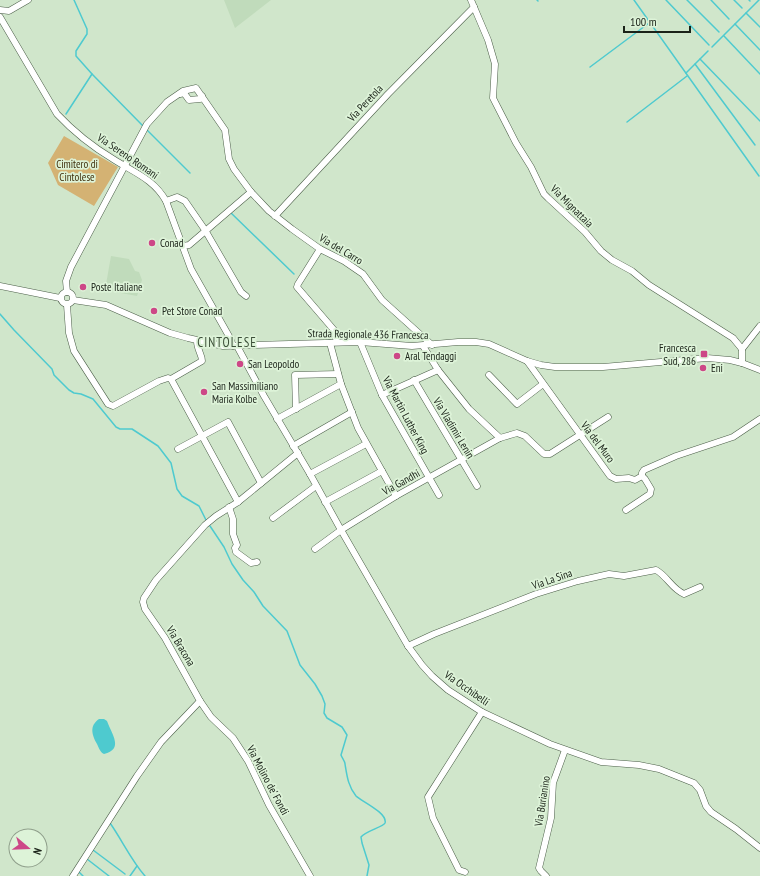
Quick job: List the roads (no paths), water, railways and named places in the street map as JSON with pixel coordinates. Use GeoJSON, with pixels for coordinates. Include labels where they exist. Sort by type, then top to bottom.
{"type":"FeatureCollection","features":[{"type":"Feature","properties":{"kind":"street"},"geometry":{"type":"LineString","coordinates":[[0,10],[9,11],[28,0]]}},
{"type":"Feature","properties":{"kind":"street","name":"Via Mignattaia"},"geometry":{"type":"LineString","coordinates":[[471,0],[488,40],[495,64],[493,98],[516,143],[532,166],[544,194],[585,232],[601,251],[612,260],[632,271],[649,285],[733,338],[742,349]]}},
{"type":"Feature","properties":{"kind":"street","name":"Via Peretola"},"geometry":{"type":"LineString","coordinates":[[275,216],[388,94],[474,8]]}},
{"type":"Feature","properties":{"kind":"street"},"geometry":{"type":"LineString","coordinates":[[5,25],[9,11]]}},
{"type":"Feature","properties":{"kind":"street","name":"Via Sereno Romani"},"geometry":{"type":"LineString","coordinates":[[0,17],[57,114],[95,147],[154,184],[166,201],[181,244],[184,246],[184,252],[192,269],[235,346]]}},
{"type":"Feature","properties":{"kind":"street"},"geometry":{"type":"LineString","coordinates":[[67,305],[73,300],[72,296],[67,292],[66,281],[71,267],[146,126],[164,105],[178,94],[183,91],[196,88],[202,96],[200,99],[189,100],[184,93],[178,94]]}},
{"type":"Feature","properties":{"kind":"street","name":"Via del Carro"},"geometry":{"type":"LineString","coordinates":[[202,96],[225,130],[231,164],[251,192],[275,216],[320,249],[363,274],[382,300],[432,345]]}},
{"type":"Feature","properties":{"kind":"street"},"geometry":{"type":"LineString","coordinates":[[184,246],[189,245],[251,192]]}},
{"type":"Feature","properties":{"kind":"street"},"geometry":{"type":"LineString","coordinates":[[166,201],[177,197],[185,201],[205,230],[241,292],[246,296]]}},
{"type":"Feature","properties":{"kind":"street"},"geometry":{"type":"LineString","coordinates":[[320,249],[297,288],[334,330],[338,342]]}},
{"type":"Feature","properties":{"kind":"street"},"geometry":{"type":"LineString","coordinates":[[0,286],[60,298]]}},
{"type":"Feature","properties":{"kind":"street"},"geometry":{"type":"LineString","coordinates":[[60,298],[67,292]]}},
{"type":"Feature","properties":{"kind":"street"},"geometry":{"type":"LineString","coordinates":[[60,298],[62,303],[67,305]]}},
{"type":"Feature","properties":{"kind":"street","name":"Strada Regionale 436 Francesca"},"geometry":{"type":"LineString","coordinates":[[73,300],[106,305],[170,333],[223,346],[338,342],[423,346],[458,342],[476,342],[490,344],[527,361],[555,367],[598,367],[707,358],[742,363],[760,370]]}},
{"type":"Feature","properties":{"kind":"street"},"geometry":{"type":"LineString","coordinates":[[67,305],[69,333],[74,351],[108,404],[113,406],[158,381],[168,378],[171,379],[202,361],[197,347],[198,341]]}},
{"type":"Feature","properties":{"kind":"street"},"geometry":{"type":"LineString","coordinates":[[742,363],[742,349],[760,326]]}},
{"type":"Feature","properties":{"kind":"street","name":"Via Martin Luther King"},"geometry":{"type":"LineString","coordinates":[[360,342],[382,395],[439,495]]}},
{"type":"Feature","properties":{"kind":"street"},"geometry":{"type":"LineString","coordinates":[[330,343],[341,384],[358,428],[396,496]]}},
{"type":"Feature","properties":{"kind":"street","name":"Via Occhibelli"},"geometry":{"type":"LineString","coordinates":[[235,346],[408,646],[422,665],[448,690],[482,712],[565,750],[601,762],[640,765],[660,769],[694,783],[700,790],[706,806],[711,812],[760,848]]}},
{"type":"Feature","properties":{"kind":"street"},"geometry":{"type":"LineString","coordinates":[[423,346],[438,370],[469,409],[500,438]]}},
{"type":"Feature","properties":{"kind":"street","name":"Via del Muro"},"geometry":{"type":"LineString","coordinates":[[527,361],[579,435],[613,478],[630,478],[636,480],[642,476]]}},
{"type":"Feature","properties":{"kind":"street"},"geometry":{"type":"LineString","coordinates":[[382,395],[438,370]]}},
{"type":"Feature","properties":{"kind":"street"},"geometry":{"type":"LineString","coordinates":[[296,409],[294,375],[338,374]]}},
{"type":"Feature","properties":{"kind":"street"},"geometry":{"type":"LineString","coordinates":[[489,376],[517,404],[542,384]]}},
{"type":"Feature","properties":{"kind":"street"},"geometry":{"type":"LineString","coordinates":[[171,379],[238,502]]}},
{"type":"Feature","properties":{"kind":"street","name":"Via Vladimir Lenin"},"geometry":{"type":"LineString","coordinates":[[414,380],[477,486]]}},
{"type":"Feature","properties":{"kind":"street"},"geometry":{"type":"LineString","coordinates":[[277,419],[341,384]]}},
{"type":"Feature","properties":{"kind":"street"},"geometry":{"type":"LineString","coordinates":[[293,446],[352,412]]}},
{"type":"Feature","properties":{"kind":"street"},"geometry":{"type":"LineString","coordinates":[[579,435],[608,417]]}},
{"type":"Feature","properties":{"kind":"street"},"geometry":{"type":"LineString","coordinates":[[626,510],[650,494],[651,489],[642,476],[644,470],[669,459],[733,437],[760,418]]}},
{"type":"Feature","properties":{"kind":"street"},"geometry":{"type":"LineString","coordinates":[[178,449],[228,422],[261,483]]}},
{"type":"Feature","properties":{"kind":"street","name":"Via Gandhi"},"geometry":{"type":"LineString","coordinates":[[315,549],[340,530],[396,496],[500,438],[517,433],[525,436],[544,454],[550,454],[579,435]]}},
{"type":"Feature","properties":{"kind":"street"},"geometry":{"type":"LineString","coordinates":[[310,474],[366,444]]}},
{"type":"Feature","properties":{"kind":"street","name":"Via Bracona"},"geometry":{"type":"LineString","coordinates":[[200,701],[165,638],[145,609],[143,602],[148,590],[160,574],[205,525],[238,502],[298,453]]}},
{"type":"Feature","properties":{"kind":"street"},"geometry":{"type":"LineString","coordinates":[[325,502],[382,470]]}},
{"type":"Feature","properties":{"kind":"street"},"geometry":{"type":"LineString","coordinates":[[273,518],[316,486]]}},
{"type":"Feature","properties":{"kind":"street"},"geometry":{"type":"LineString","coordinates":[[229,507],[233,519],[232,530],[237,545],[235,548],[236,552],[252,563],[257,562]]}},
{"type":"Feature","properties":{"kind":"street","name":"Via La Sina"},"geometry":{"type":"LineString","coordinates":[[408,646],[434,634],[536,594],[578,581],[609,574],[624,576],[656,570],[660,572],[679,592],[684,594],[700,587]]}},
{"type":"Feature","properties":{"kind":"street"},"geometry":{"type":"LineString","coordinates":[[73,876],[137,776],[161,742],[200,701]]}},
{"type":"Feature","properties":{"kind":"street","name":"Via Molino de' Fondi"},"geometry":{"type":"LineString","coordinates":[[200,701],[212,717],[233,738],[248,761],[269,805],[310,876]]}},
{"type":"Feature","properties":{"kind":"street"},"geometry":{"type":"LineString","coordinates":[[465,872],[459,870],[433,818],[428,797],[482,712]]}},
{"type":"Feature","properties":{"kind":"street","name":"Via Burianino"},"geometry":{"type":"LineString","coordinates":[[546,876],[539,868],[551,818],[554,783],[565,750]]}},
{"type":"Feature","properties":{"kind":"water"},"geometry":{"type":"Polygon","coordinates":[[[99,719],[104,719],[107,721],[115,741],[114,749],[104,754],[95,741],[92,731],[94,725],[99,719]]]}},
{"type":"Feature","properties":{"kind":"waterway"},"geometry":{"type":"LineString","coordinates":[[66,114],[92,74],[76,56],[76,51],[87,34],[87,29],[74,0]]}},
{"type":"Feature","properties":{"kind":"waterway"},"geometry":{"type":"LineString","coordinates":[[634,0],[759,176]]}},
{"type":"Feature","properties":{"kind":"waterway"},"geometry":{"type":"LineString","coordinates":[[666,0],[709,45]]}},
{"type":"Feature","properties":{"kind":"waterway"},"geometry":{"type":"LineString","coordinates":[[687,0],[719,32]]}},
{"type":"Feature","properties":{"kind":"waterway"},"geometry":{"type":"LineString","coordinates":[[711,0],[729,19]]}},
{"type":"Feature","properties":{"kind":"waterway"},"geometry":{"type":"LineString","coordinates":[[734,0],[742,8]]}},
{"type":"Feature","properties":{"kind":"waterway"},"geometry":{"type":"LineString","coordinates":[[712,47],[759,0]]}},
{"type":"Feature","properties":{"kind":"waterway"},"geometry":{"type":"LineString","coordinates":[[746,13],[760,27]]}},
{"type":"Feature","properties":{"kind":"waterway"},"geometry":{"type":"LineString","coordinates":[[590,67],[649,23]]}},
{"type":"Feature","properties":{"kind":"waterway"},"geometry":{"type":"LineString","coordinates":[[735,24],[760,50]]}},
{"type":"Feature","properties":{"kind":"waterway"},"geometry":{"type":"LineString","coordinates":[[724,36],[760,74]]}},
{"type":"Feature","properties":{"kind":"waterway"},"geometry":{"type":"LineString","coordinates":[[686,73],[708,51]]}},
{"type":"Feature","properties":{"kind":"waterway"},"geometry":{"type":"LineString","coordinates":[[700,59],[760,121]]}},
{"type":"Feature","properties":{"kind":"waterway"},"geometry":{"type":"LineString","coordinates":[[695,64],[755,145]]}},
{"type":"Feature","properties":{"kind":"waterway"},"geometry":{"type":"LineString","coordinates":[[92,74],[143,126]]}},
{"type":"Feature","properties":{"kind":"waterway"},"geometry":{"type":"LineString","coordinates":[[627,122],[687,76]]}},
{"type":"Feature","properties":{"kind":"waterway"},"geometry":{"type":"LineString","coordinates":[[146,129],[190,173]]}},
{"type":"Feature","properties":{"kind":"waterway"},"geometry":{"type":"LineString","coordinates":[[230,212],[294,274]]}},
{"type":"Feature","properties":{"kind":"waterway"},"geometry":{"type":"LineString","coordinates":[[0,314],[52,369],[54,375],[69,390],[93,399],[116,427],[120,429],[132,429],[158,446],[171,463],[177,489],[182,496],[199,506],[206,520]]}},
{"type":"Feature","properties":{"kind":"waterway"},"geometry":{"type":"LineString","coordinates":[[210,526],[243,580],[254,592],[263,606],[287,631],[300,665],[315,684],[322,696],[325,704],[324,713],[327,718],[342,727],[347,735],[341,755],[345,762],[348,781],[353,792],[356,796],[378,811],[385,819],[384,825],[361,837],[369,865],[367,876]]}},
{"type":"Feature","properties":{"kind":"waterway"},"geometry":{"type":"LineString","coordinates":[[110,823],[145,876]]}},
{"type":"Feature","properties":{"kind":"waterway"},"geometry":{"type":"LineString","coordinates":[[93,850],[125,874]]}},
{"type":"Feature","properties":{"kind":"waterway"},"geometry":{"type":"LineString","coordinates":[[87,859],[109,876]]}},
{"type":"Feature","properties":{"kind":"waterway"},"geometry":{"type":"LineString","coordinates":[[130,876],[137,866]]}},
{"type":"Feature","properties":{"kind":"waterway"},"geometry":{"type":"LineString","coordinates":[[79,872],[83,876]]}},
{"type":"Feature","properties":{"kind":"place","name":"Conad"},"geometry":{"type":"Point","coordinates":[152,243]}},
{"type":"Feature","properties":{"kind":"place","name":"Poste Italiane"},"geometry":{"type":"Point","coordinates":[83,287]}},
{"type":"Feature","properties":{"kind":"place","name":"Pet Store Conad"},"geometry":{"type":"Point","coordinates":[154,311]}},
{"type":"Feature","properties":{"kind":"place","name":"Francesca Sud, 286"},"geometry":{"type":"Point","coordinates":[704,354]}},
{"type":"Feature","properties":{"kind":"place","name":"Aral Tendaggi"},"geometry":{"type":"Point","coordinates":[397,356]}},
{"type":"Feature","properties":{"kind":"place","name":"San Leopoldo"},"geometry":{"type":"Point","coordinates":[240,364]}},
{"type":"Feature","properties":{"kind":"place","name":"Eni"},"geometry":{"type":"Point","coordinates":[703,368]}},
{"type":"Feature","properties":{"kind":"place","name":"San Massimiliano Maria Kolbe"},"geometry":{"type":"Point","coordinates":[204,392]}},
{"type":"Feature","properties":{"kind":"district","name":"CINTOLESE"},"geometry":{"type":"Point","coordinates":[227,342]}},
{"type":"Feature","properties":{"kind":"park label","name":"Cimitero di Cintolese"},"geometry":{"type":"Point","coordinates":[77,170]}}]}
